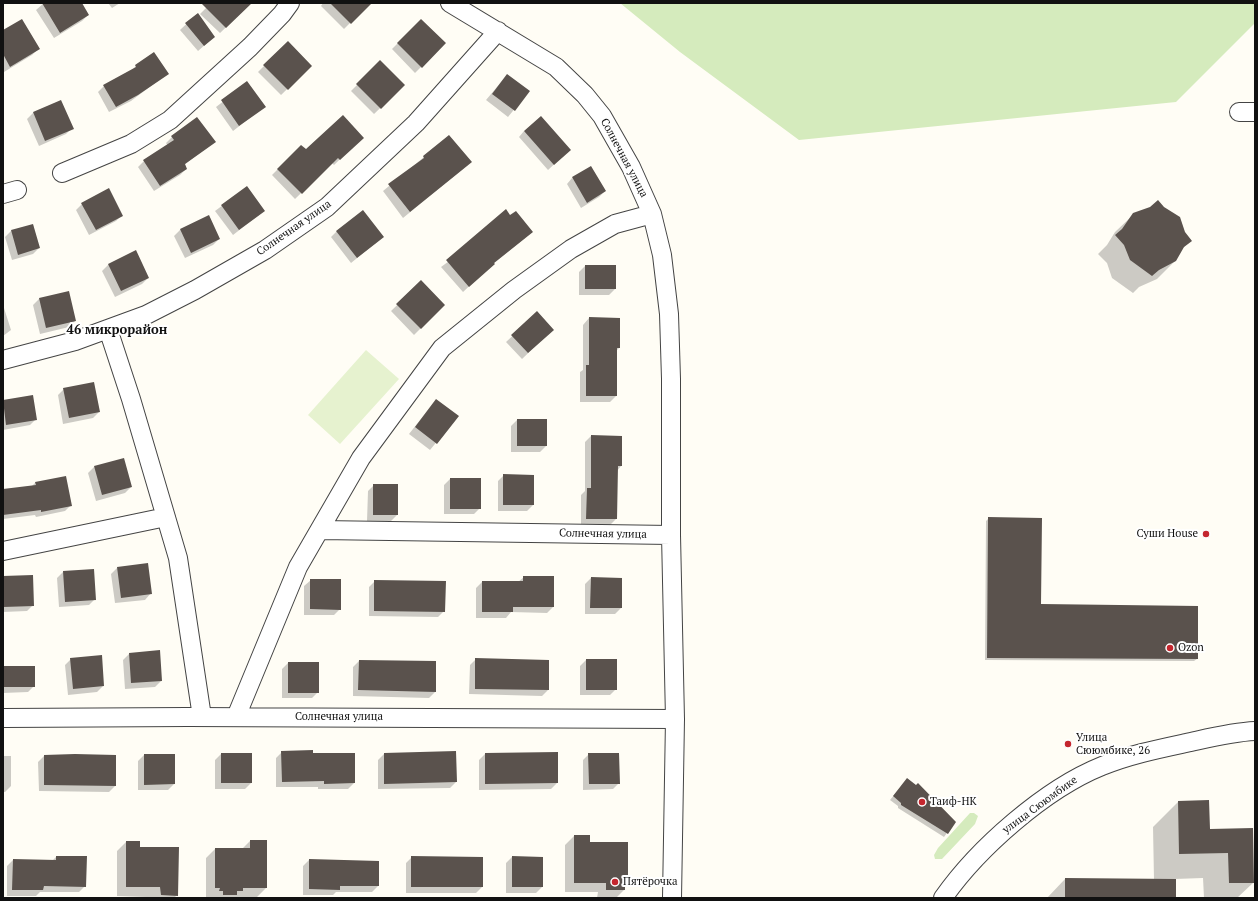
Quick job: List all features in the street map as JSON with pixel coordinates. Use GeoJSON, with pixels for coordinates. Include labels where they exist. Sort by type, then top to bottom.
{"type":"FeatureCollection","features":[{"type":"Feature","properties":{"kind":"street"},"geometry":{"type":"LineString","coordinates":[[62,173],[131,144],[170,120],[250,47],[282,14],[290,3]]}},
{"type":"Feature","properties":{"kind":"street","name":"Солнечная улица"},"geometry":{"type":"LineString","coordinates":[[450,3],[556,67],[585,95],[602,116],[631,167],[652,214],[662,255],[669,314],[671,380],[671,535],[674,719],[672,898]]}},
{"type":"Feature","properties":{"kind":"street","name":"Солнечная улица"},"geometry":{"type":"LineString","coordinates":[[3,360],[75,341],[146,315],[195,290],[265,250],[327,206],[416,123],[498,31]]}},
{"type":"Feature","properties":{"kind":"street"},"geometry":{"type":"LineString","coordinates":[[236,717],[298,567],[360,458],[442,348],[514,290],[571,249],[615,224],[652,214]]}},
{"type":"Feature","properties":{"kind":"street"},"geometry":{"type":"LineString","coordinates":[[108,329],[132,399],[178,558],[202,717]]}},
{"type":"Feature","properties":{"kind":"street"},"geometry":{"type":"LineString","coordinates":[[3,551],[166,517]]}},
{"type":"Feature","properties":{"kind":"street","name":"Солнечная улица"},"geometry":{"type":"LineString","coordinates":[[320,530],[671,535]]}},
{"type":"Feature","properties":{"kind":"street","name":"Солнечная улица"},"geometry":{"type":"LineString","coordinates":[[3,718],[236,717],[674,719]]}},
{"type":"Feature","properties":{"kind":"street","name":"улица Сююмбике"},"geometry":{"type":"LineString","coordinates":[[943,898],[972,863],[1003,831],[1039,804],[1081,776],[1102,766],[1144,752],[1207,738],[1255,731]]}},
{"type":"Feature","properties":{"kind":"green space"},"geometry":{"type":"Polygon","coordinates":[[[620,3],[1255,3],[1255,23],[1176,102],[799,140],[680,52],[620,3]]]}},
{"type":"Feature","properties":{"kind":"green space"},"geometry":{"type":"Polygon","coordinates":[[[366,350],[399,379],[340,444],[308,415],[366,350]]]}},
{"type":"Feature","properties":{"kind":"green space"},"geometry":{"type":"Polygon","coordinates":[[[970,813],[974,813],[978,816],[975,824],[942,859],[935,859],[934,855],[938,848],[970,813]]]}},
{"type":"Feature","properties":{"kind":"building"},"geometry":{"type":"Polygon","coordinates":[[[42,3],[82,3],[89,15],[60,33],[42,3]]]}},
{"type":"Feature","properties":{"kind":"building"},"geometry":{"type":"Polygon","coordinates":[[[201,3],[252,3],[226,28],[201,3]]]}},
{"type":"Feature","properties":{"kind":"building"},"geometry":{"type":"Polygon","coordinates":[[[330,3],[372,3],[351,24],[330,3]]]}},
{"type":"Feature","properties":{"kind":"building"},"geometry":{"type":"Polygon","coordinates":[[[198,13],[215,37],[204,46],[185,23],[198,13]]]}},
{"type":"Feature","properties":{"kind":"building"},"geometry":{"type":"Polygon","coordinates":[[[22,19],[40,49],[10,67],[3,54],[3,30],[22,19]]]}},
{"type":"Feature","properties":{"kind":"building"},"geometry":{"type":"Polygon","coordinates":[[[421,19],[446,43],[422,68],[397,43],[421,19]]]}},
{"type":"Feature","properties":{"kind":"building"},"geometry":{"type":"Polygon","coordinates":[[[288,41],[312,66],[288,90],[263,65],[288,41]]]}},
{"type":"Feature","properties":{"kind":"building"},"geometry":{"type":"Polygon","coordinates":[[[154,52],[169,74],[138,95],[116,107],[103,85],[136,67],[135,65],[154,52]]]}},
{"type":"Feature","properties":{"kind":"building"},"geometry":{"type":"Polygon","coordinates":[[[380,60],[405,85],[381,109],[356,84],[380,60]]]}},
{"type":"Feature","properties":{"kind":"building"},"geometry":{"type":"Polygon","coordinates":[[[507,74],[530,91],[515,111],[492,94],[507,74]]]}},
{"type":"Feature","properties":{"kind":"building"},"geometry":{"type":"Polygon","coordinates":[[[247,81],[266,107],[239,126],[221,100],[247,81]]]}},
{"type":"Feature","properties":{"kind":"building"},"geometry":{"type":"Polygon","coordinates":[[[61,100],[74,129],[45,141],[33,112],[61,100]]]}},
{"type":"Feature","properties":{"kind":"building"},"geometry":{"type":"Polygon","coordinates":[[[343,115],[364,138],[340,160],[338,158],[302,194],[277,169],[301,145],[306,149],[343,115]]]}},
{"type":"Feature","properties":{"kind":"building"},"geometry":{"type":"Polygon","coordinates":[[[541,116],[571,150],[554,165],[524,131],[541,116]]]}},
{"type":"Feature","properties":{"kind":"building"},"geometry":{"type":"Polygon","coordinates":[[[197,117],[216,142],[185,164],[187,169],[160,186],[143,160],[174,140],[171,136],[197,117]]]}},
{"type":"Feature","properties":{"kind":"building"},"geometry":{"type":"Polygon","coordinates":[[[449,135],[472,162],[410,212],[388,184],[424,158],[423,156],[449,135]]]}},
{"type":"Feature","properties":{"kind":"building"},"geometry":{"type":"Polygon","coordinates":[[[591,166],[606,191],[587,203],[572,177],[591,166]]]}},
{"type":"Feature","properties":{"kind":"building"},"geometry":{"type":"Polygon","coordinates":[[[247,186],[265,211],[239,230],[221,205],[247,186]]]}},
{"type":"Feature","properties":{"kind":"building"},"geometry":{"type":"Polygon","coordinates":[[[109,188],[123,216],[96,230],[81,203],[109,188]]]}},
{"type":"Feature","properties":{"kind":"building"},"geometry":{"type":"Polygon","coordinates":[[[1158,200],[1164,207],[1180,217],[1185,232],[1192,241],[1184,247],[1176,261],[1159,270],[1152,276],[1130,260],[1124,245],[1115,235],[1122,229],[1133,213],[1150,207],[1158,200]]]}},
{"type":"Feature","properties":{"kind":"building"},"geometry":{"type":"Polygon","coordinates":[[[506,209],[510,215],[516,211],[533,232],[494,263],[495,264],[469,287],[446,260],[506,209]]]}},
{"type":"Feature","properties":{"kind":"building"},"geometry":{"type":"Polygon","coordinates":[[[363,210],[384,237],[357,258],[336,231],[363,210]]]}},
{"type":"Feature","properties":{"kind":"building"},"geometry":{"type":"Polygon","coordinates":[[[209,215],[220,239],[191,253],[180,229],[209,215]]]}},
{"type":"Feature","properties":{"kind":"building"},"geometry":{"type":"Polygon","coordinates":[[[33,224],[40,248],[18,255],[11,230],[33,224]]]}},
{"type":"Feature","properties":{"kind":"building"},"geometry":{"type":"Polygon","coordinates":[[[136,250],[149,278],[121,291],[108,264],[136,250]]]}},
{"type":"Feature","properties":{"kind":"building"},"geometry":{"type":"Polygon","coordinates":[[[585,265],[616,265],[616,289],[585,289],[585,265]]]}},
{"type":"Feature","properties":{"kind":"building"},"geometry":{"type":"Polygon","coordinates":[[[421,280],[445,305],[421,329],[396,304],[421,280]]]}},
{"type":"Feature","properties":{"kind":"building"},"geometry":{"type":"Polygon","coordinates":[[[69,291],[76,321],[46,328],[39,298],[69,291]]]}},
{"type":"Feature","properties":{"kind":"building"},"geometry":{"type":"Polygon","coordinates":[[[537,311],[554,330],[528,353],[511,335],[537,311]]]}},
{"type":"Feature","properties":{"kind":"building"},"geometry":{"type":"Polygon","coordinates":[[[589,317],[620,318],[620,348],[617,348],[617,396],[586,396],[586,365],[589,365],[589,317]]]}},
{"type":"Feature","properties":{"kind":"building"},"geometry":{"type":"Polygon","coordinates":[[[94,382],[100,412],[69,418],[63,388],[94,382]]]}},
{"type":"Feature","properties":{"kind":"building"},"geometry":{"type":"Polygon","coordinates":[[[33,395],[37,420],[6,425],[3,400],[33,395]]]}},
{"type":"Feature","properties":{"kind":"building"},"geometry":{"type":"Polygon","coordinates":[[[436,399],[459,416],[437,444],[415,427],[436,399]]]}},
{"type":"Feature","properties":{"kind":"building"},"geometry":{"type":"Polygon","coordinates":[[[517,419],[547,419],[547,446],[517,446],[517,419]]]}},
{"type":"Feature","properties":{"kind":"building"},"geometry":{"type":"Polygon","coordinates":[[[591,435],[622,436],[622,466],[618,466],[617,519],[586,519],[587,488],[591,488],[591,435]]]}},
{"type":"Feature","properties":{"kind":"building"},"geometry":{"type":"Polygon","coordinates":[[[124,458],[132,487],[102,495],[94,466],[124,458]]]}},
{"type":"Feature","properties":{"kind":"building"},"geometry":{"type":"Polygon","coordinates":[[[503,474],[534,475],[534,505],[503,505],[503,474]]]}},
{"type":"Feature","properties":{"kind":"building"},"geometry":{"type":"Polygon","coordinates":[[[66,476],[72,506],[41,512],[41,510],[3,515],[3,489],[36,485],[35,482],[66,476]]]}},
{"type":"Feature","properties":{"kind":"building"},"geometry":{"type":"Polygon","coordinates":[[[450,478],[481,478],[481,509],[450,509],[450,478]]]}},
{"type":"Feature","properties":{"kind":"building"},"geometry":{"type":"Polygon","coordinates":[[[373,484],[398,484],[398,515],[373,515],[373,484]]]}},
{"type":"Feature","properties":{"kind":"building"},"geometry":{"type":"Polygon","coordinates":[[[988,517],[1042,518],[1041,604],[1198,606],[1198,659],[987,658],[988,517]]]}},
{"type":"Feature","properties":{"kind":"building"},"geometry":{"type":"Polygon","coordinates":[[[148,563],[152,594],[121,598],[117,567],[148,563]]]}},
{"type":"Feature","properties":{"kind":"building"},"geometry":{"type":"Polygon","coordinates":[[[94,569],[96,600],[65,602],[63,571],[94,569]]]}},
{"type":"Feature","properties":{"kind":"building"},"geometry":{"type":"Polygon","coordinates":[[[33,575],[34,606],[3,607],[3,576],[33,575]]]}},
{"type":"Feature","properties":{"kind":"building"},"geometry":{"type":"Polygon","coordinates":[[[523,576],[554,576],[554,607],[513,607],[513,612],[482,612],[482,581],[523,581],[523,576]]]}},
{"type":"Feature","properties":{"kind":"building"},"geometry":{"type":"Polygon","coordinates":[[[591,577],[622,578],[622,608],[590,608],[591,577]]]}},
{"type":"Feature","properties":{"kind":"building"},"geometry":{"type":"Polygon","coordinates":[[[310,579],[341,579],[341,610],[310,609],[310,579]]]}},
{"type":"Feature","properties":{"kind":"building"},"geometry":{"type":"Polygon","coordinates":[[[374,580],[446,581],[445,612],[374,611],[374,580]]]}},
{"type":"Feature","properties":{"kind":"building"},"geometry":{"type":"Polygon","coordinates":[[[160,650],[162,681],[131,683],[129,653],[160,650]]]}},
{"type":"Feature","properties":{"kind":"building"},"geometry":{"type":"Polygon","coordinates":[[[102,655],[104,686],[73,689],[70,658],[102,655]]]}},
{"type":"Feature","properties":{"kind":"building"},"geometry":{"type":"Polygon","coordinates":[[[475,658],[549,660],[549,690],[475,689],[475,658]]]}},
{"type":"Feature","properties":{"kind":"building"},"geometry":{"type":"Polygon","coordinates":[[[586,659],[617,659],[617,690],[586,690],[586,659]]]}},
{"type":"Feature","properties":{"kind":"building"},"geometry":{"type":"Polygon","coordinates":[[[359,660],[436,661],[436,692],[358,690],[359,660]]]}},
{"type":"Feature","properties":{"kind":"building"},"geometry":{"type":"Polygon","coordinates":[[[288,662],[319,662],[319,693],[288,693],[288,662]]]}},
{"type":"Feature","properties":{"kind":"building"},"geometry":{"type":"Polygon","coordinates":[[[4,666],[35,666],[35,687],[4,687],[4,666]]]}},
{"type":"Feature","properties":{"kind":"building"},"geometry":{"type":"Polygon","coordinates":[[[313,750],[313,753],[355,753],[355,783],[324,784],[324,781],[282,782],[281,751],[313,750]]]}},
{"type":"Feature","properties":{"kind":"building"},"geometry":{"type":"Polygon","coordinates":[[[456,751],[457,782],[384,784],[384,753],[456,751]]]}},
{"type":"Feature","properties":{"kind":"building"},"geometry":{"type":"Polygon","coordinates":[[[558,752],[558,783],[485,784],[485,753],[558,752]]]}},
{"type":"Feature","properties":{"kind":"building"},"geometry":{"type":"Polygon","coordinates":[[[221,753],[252,753],[252,783],[221,783],[221,753]]]}},
{"type":"Feature","properties":{"kind":"building"},"geometry":{"type":"Polygon","coordinates":[[[588,753],[619,753],[620,784],[589,784],[588,753]]]}},
{"type":"Feature","properties":{"kind":"building"},"geometry":{"type":"Polygon","coordinates":[[[144,754],[175,754],[175,784],[144,785],[144,754]]]}},
{"type":"Feature","properties":{"kind":"building"},"geometry":{"type":"Polygon","coordinates":[[[44,755],[116,755],[116,786],[44,785],[44,755]]]}},
{"type":"Feature","properties":{"kind":"building"},"geometry":{"type":"Polygon","coordinates":[[[907,778],[916,785],[918,783],[956,822],[948,834],[901,805],[901,803],[893,796],[907,778]]]}},
{"type":"Feature","properties":{"kind":"building"},"geometry":{"type":"Polygon","coordinates":[[[1209,800],[1210,829],[1253,828],[1254,883],[1229,883],[1228,853],[1179,854],[1178,801],[1209,800]]]}},
{"type":"Feature","properties":{"kind":"building"},"geometry":{"type":"Polygon","coordinates":[[[574,835],[590,835],[590,842],[628,842],[628,883],[625,883],[625,890],[606,890],[606,883],[574,883],[574,835]]]}},
{"type":"Feature","properties":{"kind":"building"},"geometry":{"type":"Polygon","coordinates":[[[250,840],[267,840],[267,888],[243,888],[243,891],[237,891],[237,895],[223,895],[223,891],[219,891],[220,888],[215,888],[215,848],[250,848],[250,840]]]}},
{"type":"Feature","properties":{"kind":"building"},"geometry":{"type":"Polygon","coordinates":[[[126,841],[140,841],[140,847],[179,847],[178,896],[161,895],[160,887],[126,887],[126,841]]]}},
{"type":"Feature","properties":{"kind":"building"},"geometry":{"type":"Polygon","coordinates":[[[56,856],[87,856],[86,887],[44,886],[43,890],[12,890],[13,859],[56,860],[56,856]]]}},
{"type":"Feature","properties":{"kind":"building"},"geometry":{"type":"Polygon","coordinates":[[[411,856],[483,857],[483,887],[411,887],[411,856]]]}},
{"type":"Feature","properties":{"kind":"building"},"geometry":{"type":"Polygon","coordinates":[[[512,856],[543,857],[543,887],[512,887],[512,856]]]}},
{"type":"Feature","properties":{"kind":"building"},"geometry":{"type":"Polygon","coordinates":[[[309,859],[379,861],[379,886],[340,886],[340,890],[309,889],[309,859]]]}},
{"type":"Feature","properties":{"kind":"building"},"geometry":{"type":"Polygon","coordinates":[[[1065,878],[1176,879],[1176,898],[1065,898],[1065,878]]]}},
{"type":"Feature","properties":{"kind":"place","name":"Суши House"},"geometry":{"type":"Point","coordinates":[1206,534]}},
{"type":"Feature","properties":{"kind":"place","name":"Ozon"},"geometry":{"type":"Point","coordinates":[1170,648]}},
{"type":"Feature","properties":{"kind":"place","name":"Улица Сююмбике, 26"},"geometry":{"type":"Point","coordinates":[1068,744]}},
{"type":"Feature","properties":{"kind":"place","name":"Таиф-НК"},"geometry":{"type":"Point","coordinates":[922,802]}},
{"type":"Feature","properties":{"kind":"place","name":"Пятёрочка"},"geometry":{"type":"Point","coordinates":[615,882]}},
{"type":"Feature","properties":{"kind":"district","name":"46 микрорайон"},"geometry":{"type":"Point","coordinates":[117,330]}}]}
